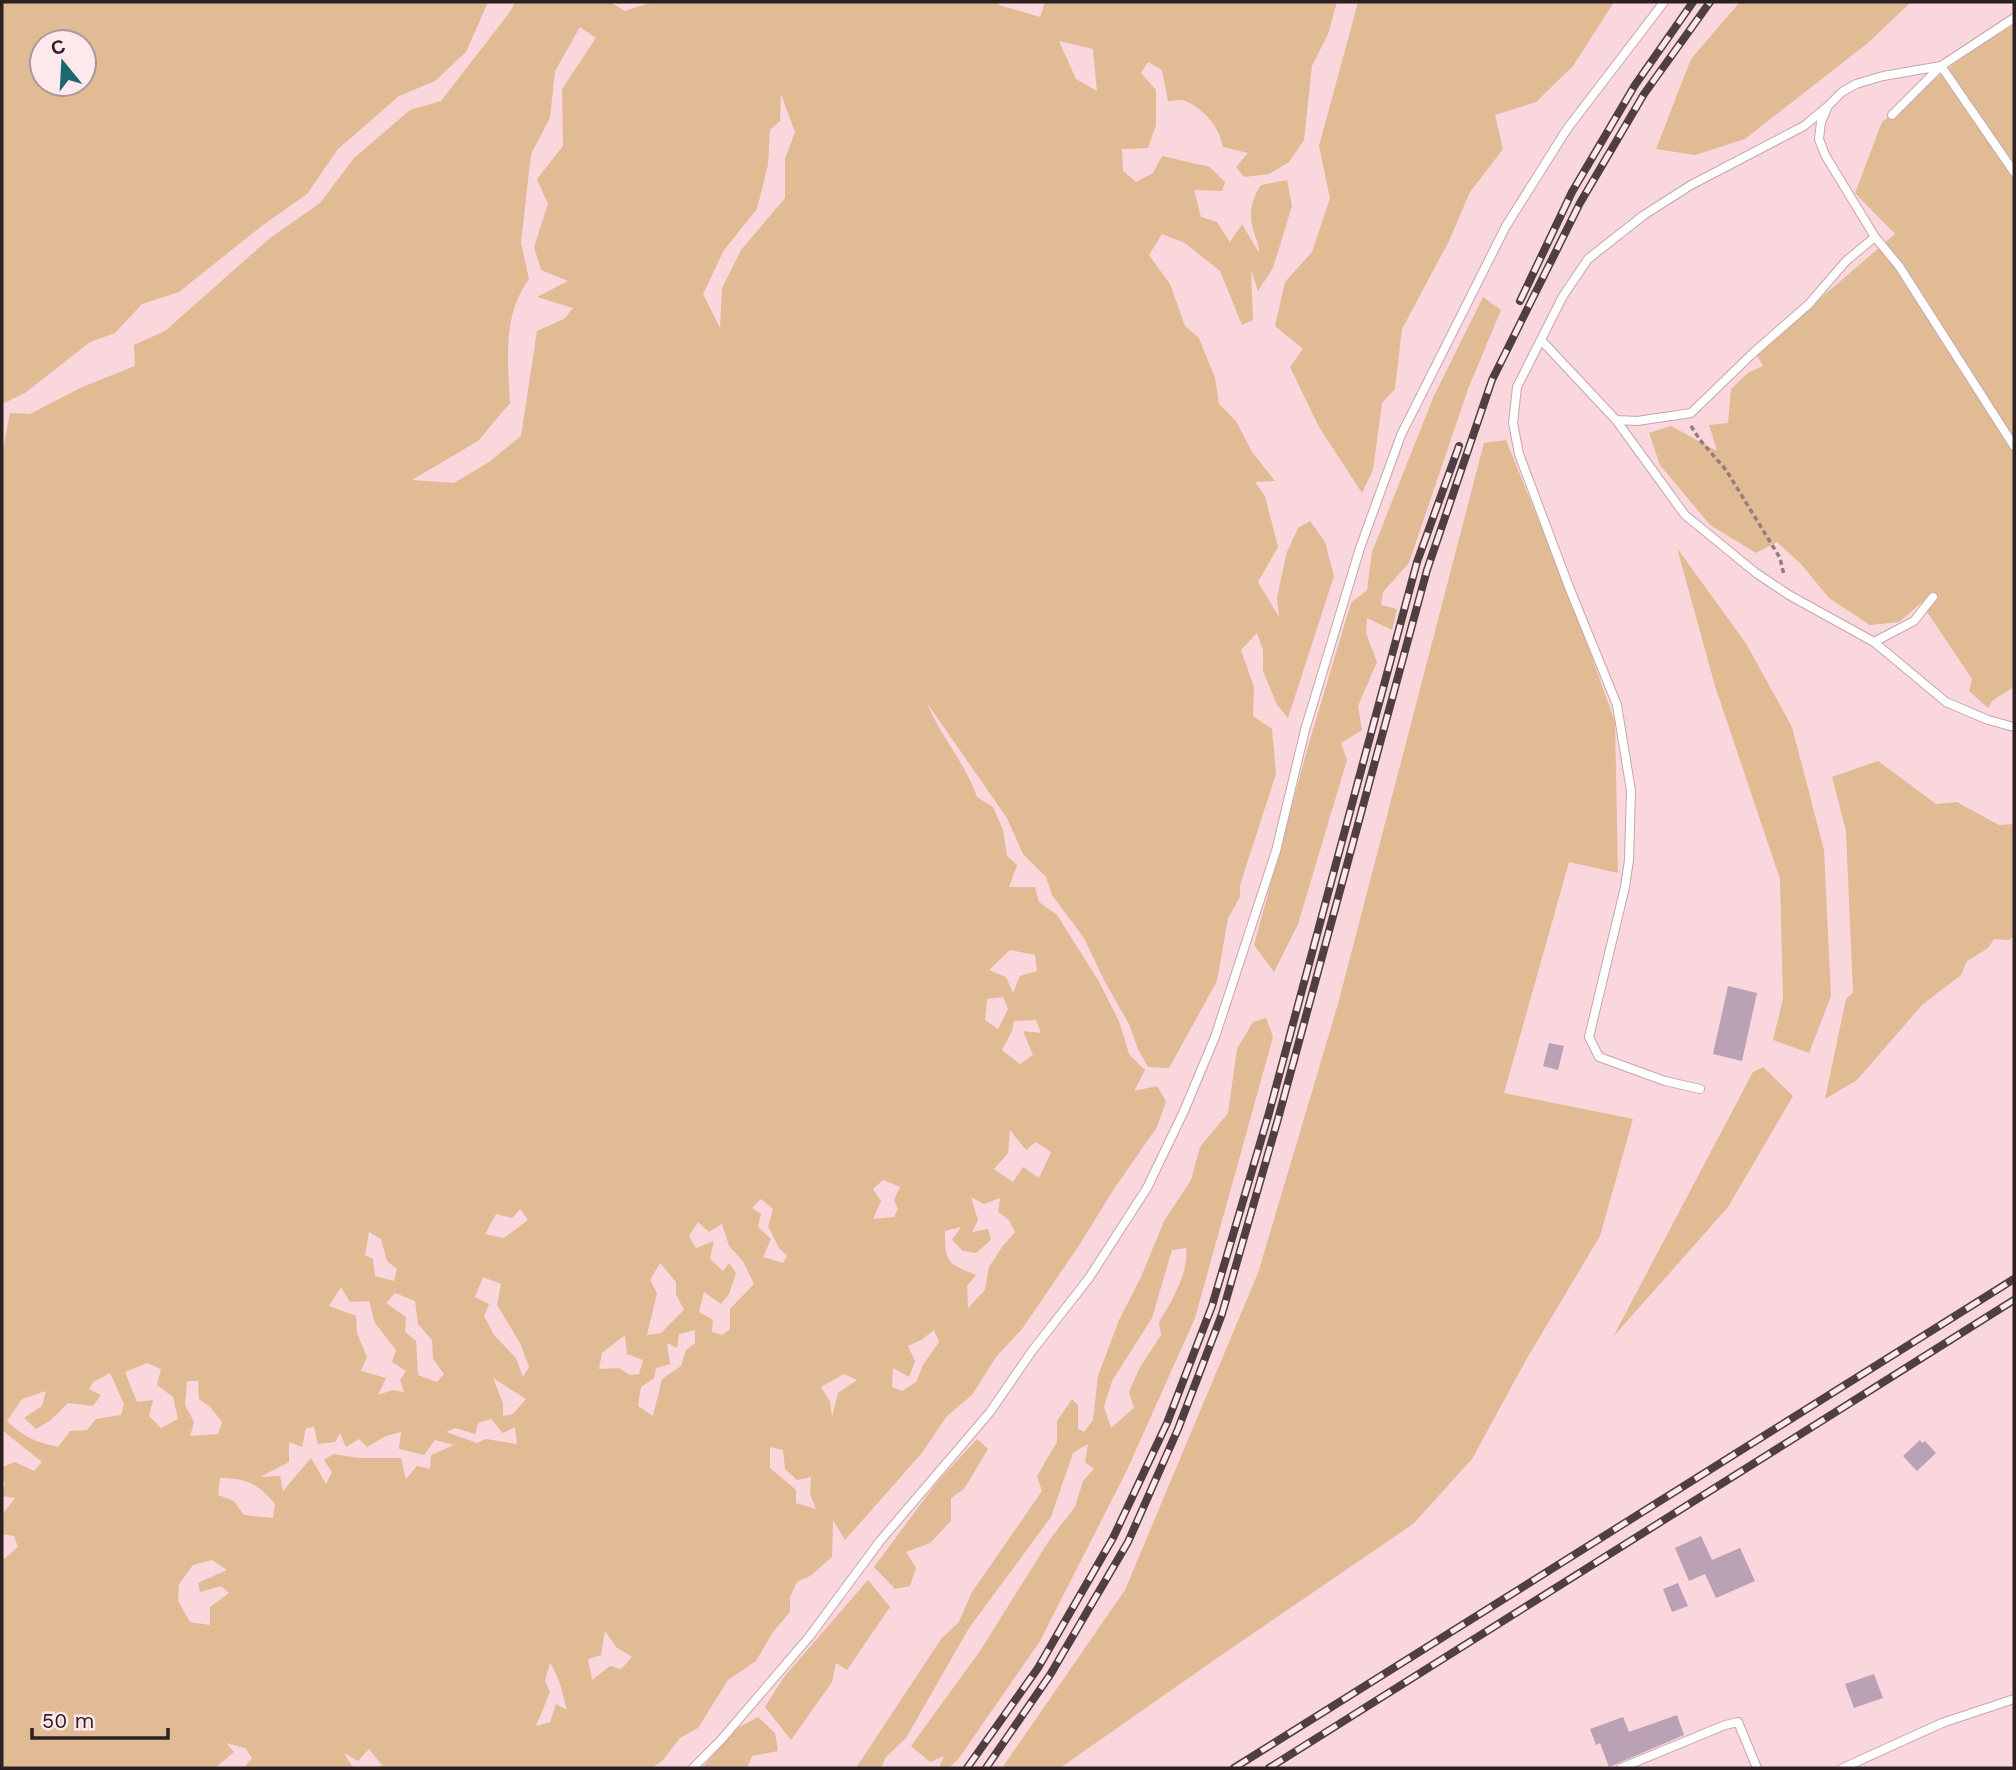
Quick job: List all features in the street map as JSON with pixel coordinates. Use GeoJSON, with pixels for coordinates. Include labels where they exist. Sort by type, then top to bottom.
{"type":"FeatureCollection","features":[{"type":"Feature","properties":{"kind":"lane"},"geometry":{"type":"LineString","coordinates":[[693,1768],[721,1740],[809,1637],[880,1541],[990,1412],[1032,1351],[1089,1278],[1147,1188],[1184,1111],[1215,1037],[1276,851],[1305,730],[1360,548],[1401,435],[1506,226],[1567,129],[1664,2]]}},
{"type":"Feature","properties":{"kind":"lane"},"geometry":{"type":"LineString","coordinates":[[1892,115],[1941,66],[2014,18]]}},
{"type":"Feature","properties":{"kind":"lane"},"geometry":{"type":"LineString","coordinates":[[1700,1089],[1665,1081],[1598,1057],[1588,1037],[1625,887],[1629,860],[1631,791],[1617,705],[1519,454],[1513,423],[1517,387],[1563,296],[1588,260],[1644,215],[1691,185],[1804,126],[1842,92],[1856,84],[1941,66]]}},
{"type":"Feature","properties":{"kind":"lane"},"geometry":{"type":"LineString","coordinates":[[1941,66],[2014,172]]}},
{"type":"Feature","properties":{"kind":"lane"},"geometry":{"type":"LineString","coordinates":[[1828,106],[1821,122],[1819,139],[1825,155],[1875,237],[1899,266],[2014,446]]}},
{"type":"Feature","properties":{"kind":"lane"},"geometry":{"type":"LineString","coordinates":[[1616,420],[1637,421],[1691,414],[1753,353],[1809,304],[1846,261],[1875,237]]}},
{"type":"Feature","properties":{"kind":"lane"},"geometry":{"type":"LineString","coordinates":[[1542,341],[1616,420],[1685,515],[1756,573],[1789,595],[1874,642],[1946,702],[1988,720],[2014,727]]}},
{"type":"Feature","properties":{"kind":"lane"},"geometry":{"type":"LineString","coordinates":[[1874,642],[1914,621],[1933,597]]}},
{"type":"Feature","properties":{"kind":"lane"},"geometry":{"type":"LineString","coordinates":[[1843,1768],[1942,1723],[2014,1699]]}},
{"type":"Feature","properties":{"kind":"lane"},"geometry":{"type":"LineString","coordinates":[[1621,1768],[1738,1722],[1757,1768]]}},
{"type":"Feature","properties":{"kind":"path"},"geometry":{"type":"LineString","coordinates":[[1691,414],[1690,427],[1726,470],[1780,558],[1789,595]]}},
{"type":"Feature","properties":{"kind":"shaded area"},"geometry":{"type":"Polygon","coordinates":[[[2,2],[488,2],[466,52],[435,81],[399,96],[338,149],[307,194],[263,225],[179,292],[142,304],[115,333],[90,342],[25,393],[2,404],[2,2]]]}},
{"type":"Feature","properties":{"kind":"shaded area"},"geometry":{"type":"Polygon","coordinates":[[[515,2],[610,2],[625,11],[652,2],[998,2],[999,5],[1040,17],[1045,2],[1337,2],[1328,34],[1312,66],[1304,140],[1289,162],[1269,174],[1244,177],[1236,167],[1248,153],[1223,147],[1210,119],[1192,104],[1183,100],[1168,101],[1162,70],[1148,62],[1141,73],[1156,90],[1156,125],[1148,148],[1122,149],[1123,171],[1136,182],[1153,173],[1162,156],[1210,167],[1225,182],[1222,191],[1194,190],[1201,217],[1217,222],[1230,242],[1242,224],[1259,253],[1251,209],[1261,185],[1287,180],[1292,206],[1273,268],[1258,291],[1251,270],[1253,320],[1242,325],[1220,271],[1185,243],[1162,234],[1149,255],[1170,284],[1185,326],[1199,338],[1215,378],[1219,404],[1236,421],[1252,452],[1275,481],[1255,482],[1265,496],[1278,547],[1258,582],[1279,617],[1277,597],[1287,552],[1298,528],[1310,521],[1325,542],[1334,576],[1288,718],[1277,705],[1263,671],[1263,650],[1257,633],[1241,650],[1254,687],[1253,716],[1272,729],[1276,774],[1240,885],[1240,897],[1228,918],[1217,981],[1169,1068],[1148,1067],[1084,938],[1052,895],[1046,877],[1023,854],[1007,818],[927,703],[977,797],[993,807],[1003,830],[1007,856],[1017,865],[1009,887],[1035,887],[1039,902],[1057,915],[1098,980],[1119,1021],[1129,1054],[1145,1070],[1134,1091],[1157,1086],[1166,1101],[1157,1127],[1022,1329],[996,1357],[972,1395],[947,1416],[921,1454],[845,1540],[833,1520],[832,1557],[810,1576],[797,1582],[790,1597],[790,1612],[773,1632],[756,1661],[728,1680],[698,1728],[680,1738],[663,1760],[652,1768],[379,1768],[382,1765],[369,1749],[358,1761],[344,1753],[353,1768],[244,1768],[252,1758],[245,1748],[226,1743],[234,1752],[215,1768],[2,1768],[2,1558],[18,1547],[14,1536],[2,1534],[2,1515],[15,1498],[2,1496],[2,1487],[5,1486],[2,1467],[15,1462],[34,1471],[42,1462],[2,1430],[2,455],[10,413],[30,414],[82,387],[135,366],[134,345],[165,331],[270,238],[320,203],[354,158],[410,110],[441,101],[515,2]],[[580,27],[555,71],[550,118],[531,154],[521,243],[529,279],[520,293],[511,323],[508,355],[510,403],[478,441],[412,480],[454,483],[489,462],[521,436],[537,331],[564,319],[573,308],[537,297],[568,281],[541,270],[534,247],[548,204],[537,179],[563,146],[562,89],[596,38],[580,27]],[[1059,41],[1076,79],[1097,91],[1093,49],[1059,41]],[[781,94],[780,121],[770,130],[768,165],[757,209],[724,250],[703,294],[720,328],[722,288],[741,250],[785,198],[785,159],[795,132],[781,94]],[[1010,950],[989,970],[1006,977],[1013,993],[1020,976],[1037,971],[1035,955],[1010,950]],[[1003,997],[987,999],[985,1020],[998,1029],[1008,1009],[1003,997]],[[1036,1020],[1014,1021],[1002,1050],[1020,1064],[1033,1055],[1023,1031],[1041,1033],[1036,1020]],[[1010,1130],[1008,1153],[994,1169],[1013,1182],[1023,1167],[1039,1178],[1051,1152],[1036,1142],[1026,1150],[1010,1130]],[[883,1180],[873,1189],[881,1201],[873,1219],[894,1217],[898,1209],[894,1200],[900,1187],[883,1180]],[[971,1197],[978,1220],[972,1232],[988,1229],[991,1240],[976,1253],[963,1251],[952,1240],[961,1227],[945,1231],[947,1256],[959,1268],[976,1275],[967,1286],[968,1308],[985,1290],[989,1267],[1015,1232],[1009,1220],[998,1212],[1000,1198],[984,1204],[971,1197]],[[761,1199],[752,1208],[761,1214],[758,1227],[771,1239],[763,1257],[783,1263],[787,1256],[779,1248],[768,1226],[773,1209],[761,1199]],[[520,1209],[512,1218],[496,1214],[485,1234],[504,1238],[528,1220],[520,1209]],[[698,1222],[689,1236],[696,1248],[714,1241],[710,1259],[723,1271],[729,1263],[736,1273],[729,1294],[721,1304],[704,1292],[699,1312],[713,1320],[712,1332],[722,1335],[730,1329],[730,1309],[754,1284],[743,1261],[729,1246],[722,1224],[709,1232],[698,1222]],[[369,1232],[365,1255],[373,1259],[375,1276],[394,1281],[397,1269],[387,1261],[381,1239],[369,1232]],[[660,1263],[650,1280],[657,1293],[647,1335],[661,1333],[684,1310],[676,1294],[676,1282],[660,1263]],[[483,1277],[475,1297],[489,1304],[484,1316],[494,1335],[516,1358],[523,1377],[529,1367],[520,1343],[497,1305],[501,1284],[483,1277]],[[341,1287],[329,1306],[356,1316],[357,1333],[367,1357],[361,1371],[386,1378],[378,1395],[393,1390],[404,1392],[400,1380],[406,1371],[392,1362],[396,1350],[375,1323],[369,1301],[350,1302],[341,1287]],[[395,1293],[386,1303],[406,1317],[405,1332],[416,1341],[418,1375],[437,1382],[444,1374],[433,1359],[432,1340],[418,1324],[415,1301],[395,1293]],[[695,1330],[679,1334],[677,1348],[667,1343],[670,1364],[656,1368],[654,1378],[641,1387],[638,1406],[653,1416],[662,1379],[681,1366],[686,1350],[695,1343],[695,1330]],[[934,1330],[908,1346],[915,1361],[909,1377],[893,1368],[892,1387],[902,1391],[916,1382],[923,1365],[939,1342],[934,1330]],[[625,1335],[602,1353],[599,1369],[619,1368],[630,1375],[639,1374],[643,1360],[627,1354],[625,1335]],[[147,1363],[125,1372],[137,1402],[153,1400],[149,1416],[161,1428],[178,1419],[173,1397],[157,1385],[161,1369],[147,1363]],[[110,1373],[93,1382],[89,1389],[101,1395],[93,1406],[68,1403],[51,1420],[36,1429],[24,1418],[42,1406],[46,1391],[22,1399],[7,1421],[30,1438],[58,1447],[70,1431],[87,1430],[96,1419],[121,1415],[124,1404],[110,1373]],[[844,1374],[821,1387],[830,1401],[832,1417],[838,1393],[857,1380],[844,1374]],[[493,1378],[503,1403],[503,1416],[513,1414],[526,1399],[493,1378]],[[187,1381],[185,1405],[194,1422],[190,1436],[218,1434],[222,1422],[210,1407],[199,1399],[198,1381],[187,1381]],[[491,1419],[478,1423],[475,1434],[455,1428],[446,1432],[477,1443],[486,1439],[517,1444],[515,1427],[503,1433],[491,1419]],[[314,1427],[306,1428],[302,1447],[289,1442],[289,1462],[260,1477],[280,1476],[283,1491],[311,1458],[326,1484],[332,1472],[324,1460],[333,1454],[359,1458],[401,1458],[406,1479],[417,1466],[430,1469],[431,1455],[454,1445],[435,1440],[424,1455],[399,1449],[401,1432],[386,1436],[367,1447],[359,1439],[346,1447],[340,1433],[335,1442],[318,1444],[314,1427]],[[770,1447],[770,1468],[796,1490],[796,1503],[816,1509],[810,1494],[811,1477],[797,1480],[785,1469],[783,1450],[770,1447]],[[220,1478],[218,1495],[234,1501],[244,1515],[273,1518],[275,1504],[257,1487],[237,1479],[220,1478]],[[212,1560],[193,1565],[179,1584],[178,1601],[190,1622],[210,1625],[210,1607],[229,1593],[221,1586],[200,1592],[198,1583],[227,1570],[212,1560]],[[605,1631],[601,1655],[588,1659],[592,1680],[610,1666],[621,1669],[632,1657],[616,1647],[605,1631]],[[550,1663],[545,1681],[550,1692],[536,1726],[550,1722],[556,1704],[567,1710],[550,1663]]]}},
{"type":"Feature","properties":{"kind":"shaded area"},"geometry":{"type":"Polygon","coordinates":[[[1358,2],[1614,2],[1573,66],[1536,102],[1495,115],[1503,149],[1470,192],[1448,243],[1402,329],[1395,389],[1382,403],[1373,470],[1362,493],[1319,427],[1290,367],[1303,349],[1275,326],[1285,282],[1312,252],[1330,198],[1319,146],[1358,2]]]}},
{"type":"Feature","properties":{"kind":"shaded area"},"geometry":{"type":"Polygon","coordinates":[[[1740,2],[1911,2],[1869,42],[1745,139],[1695,155],[1656,149],[1691,59],[1740,2]]]}},
{"type":"Feature","properties":{"kind":"shaded area"},"geometry":{"type":"Polygon","coordinates":[[[2014,25],[2014,687],[1993,700],[1988,708],[1969,691],[1972,679],[1921,603],[1899,622],[1870,625],[1829,598],[1801,564],[1777,542],[1756,553],[1710,525],[1660,465],[1649,433],[1671,426],[1717,451],[1709,425],[1728,423],[1731,389],[1749,372],[1763,366],[1756,354],[1895,234],[1855,193],[1882,122],[1976,46],[2014,25]]]}},
{"type":"Feature","properties":{"kind":"shaded area"},"geometry":{"type":"Polygon","coordinates":[[[1483,297],[1501,310],[1468,389],[1409,563],[1383,592],[1381,605],[1397,609],[1392,630],[1367,618],[1366,633],[1377,662],[1358,706],[1362,730],[1341,743],[1347,760],[1298,924],[1274,972],[1254,945],[1309,743],[1351,603],[1367,590],[1372,552],[1433,398],[1483,297]]]}},
{"type":"Feature","properties":{"kind":"shaded area"},"geometry":{"type":"Polygon","coordinates":[[[1506,440],[1576,613],[1615,722],[1618,873],[1569,862],[1504,1093],[1633,1119],[1600,1236],[1526,1360],[1472,1459],[1413,1524],[1060,1768],[1002,1768],[1125,1590],[1258,1273],[1338,1004],[1484,443],[1506,440]]]}},
{"type":"Feature","properties":{"kind":"shaded area"},"geometry":{"type":"Polygon","coordinates":[[[1677,548],[1747,645],[1792,727],[1824,850],[1831,996],[1809,1053],[1773,1040],[1783,999],[1780,879],[1715,686],[1677,548]]]}},
{"type":"Feature","properties":{"kind":"shaded area"},"geometry":{"type":"Polygon","coordinates":[[[1878,761],[1936,804],[1957,802],[1999,825],[2014,824],[2014,937],[2008,940],[1994,939],[1988,948],[1967,961],[1961,975],[1922,1005],[1857,1080],[1825,1099],[1846,999],[1853,993],[1846,831],[1832,777],[1878,761]]]}},
{"type":"Feature","properties":{"kind":"shaded area"},"geometry":{"type":"Polygon","coordinates":[[[1266,1018],[1273,1037],[1195,1318],[1127,1470],[1040,1641],[959,1758],[949,1768],[939,1768],[944,1756],[930,1762],[911,1746],[980,1651],[1050,1539],[1075,1507],[1083,1481],[1094,1469],[1085,1462],[1088,1444],[1073,1453],[1051,1517],[969,1628],[906,1738],[886,1757],[881,1768],[856,1768],[941,1639],[959,1622],[972,1592],[1042,1491],[1037,1476],[1057,1442],[1057,1421],[1072,1399],[1078,1405],[1078,1429],[1084,1432],[1093,1420],[1098,1376],[1119,1320],[1141,1277],[1164,1221],[1191,1180],[1200,1147],[1228,1113],[1237,1049],[1253,1022],[1266,1018]],[[1186,1248],[1172,1250],[1152,1318],[1112,1381],[1104,1407],[1111,1428],[1134,1408],[1129,1392],[1139,1369],[1161,1335],[1159,1322],[1178,1287],[1186,1248]]]}},
{"type":"Feature","properties":{"kind":"shaded area"},"geometry":{"type":"Polygon","coordinates":[[[1763,1067],[1793,1096],[1728,1207],[1613,1337],[1753,1072],[1763,1067]]]}},
{"type":"Feature","properties":{"kind":"shaded area"},"geometry":{"type":"Polygon","coordinates":[[[977,1439],[988,1449],[964,1489],[951,1498],[951,1521],[930,1543],[906,1552],[916,1568],[910,1586],[895,1589],[874,1567],[938,1481],[977,1439]]]}},
{"type":"Feature","properties":{"kind":"shaded area"},"geometry":{"type":"Polygon","coordinates":[[[868,1580],[890,1607],[847,1670],[836,1663],[832,1682],[791,1740],[765,1707],[784,1677],[868,1580]]]}},
{"type":"Feature","properties":{"kind":"shaded area"},"geometry":{"type":"Polygon","coordinates":[[[758,1717],[775,1733],[778,1751],[752,1756],[747,1768],[702,1768],[736,1729],[758,1717]]]}},
{"type":"Feature","properties":{"kind":"building"},"geometry":{"type":"Polygon","coordinates":[[[1728,986],[1757,993],[1742,1061],[1713,1054],[1728,986]]]}},
{"type":"Feature","properties":{"kind":"building"},"geometry":{"type":"Polygon","coordinates":[[[1549,1043],[1564,1046],[1558,1070],[1543,1066],[1549,1043]]]}},
{"type":"Feature","properties":{"kind":"building"},"geometry":{"type":"Polygon","coordinates":[[[1920,1440],[1922,1443],[1925,1441],[1936,1453],[1917,1471],[1903,1456],[1920,1440]]]}},
{"type":"Feature","properties":{"kind":"building"},"geometry":{"type":"Polygon","coordinates":[[[1701,1536],[1712,1560],[1740,1548],[1755,1581],[1716,1598],[1705,1574],[1689,1581],[1675,1548],[1701,1536]]]}},
{"type":"Feature","properties":{"kind":"building"},"geometry":{"type":"Polygon","coordinates":[[[1678,1583],[1688,1606],[1672,1612],[1663,1589],[1678,1583]]]}},
{"type":"Feature","properties":{"kind":"building"},"geometry":{"type":"Polygon","coordinates":[[[1874,1674],[1883,1698],[1854,1708],[1845,1684],[1874,1674]]]}},
{"type":"Feature","properties":{"kind":"building"},"geometry":{"type":"Polygon","coordinates":[[[1677,1715],[1684,1735],[1609,1767],[1600,1743],[1596,1745],[1590,1729],[1623,1717],[1629,1732],[1677,1715]]]}},
{"type":"Feature","properties":{"kind":"railway"},"geometry":{"type":"LineString","coordinates":[[1520,301],[1572,192],[1635,85],[1693,2]]}},
{"type":"Feature","properties":{"kind":"railway"},"geometry":{"type":"LineString","coordinates":[[986,1768],[1050,1675],[1128,1542],[1178,1429],[1222,1314],[1278,1119],[1427,570],[1492,380],[1580,203],[1644,94],[1710,2]]}},
{"type":"Feature","properties":{"kind":"railway"},"geometry":{"type":"LineString","coordinates":[[967,1768],[1038,1668],[1113,1538],[1167,1423],[1212,1306],[1269,1113],[1417,562],[1459,446]]}},
{"type":"Feature","properties":{"kind":"railway"},"geometry":{"type":"LineString","coordinates":[[1234,1768],[2014,1279]]}},
{"type":"Feature","properties":{"kind":"railway"},"geometry":{"type":"LineString","coordinates":[[1269,1768],[2014,1300]]}}]}
